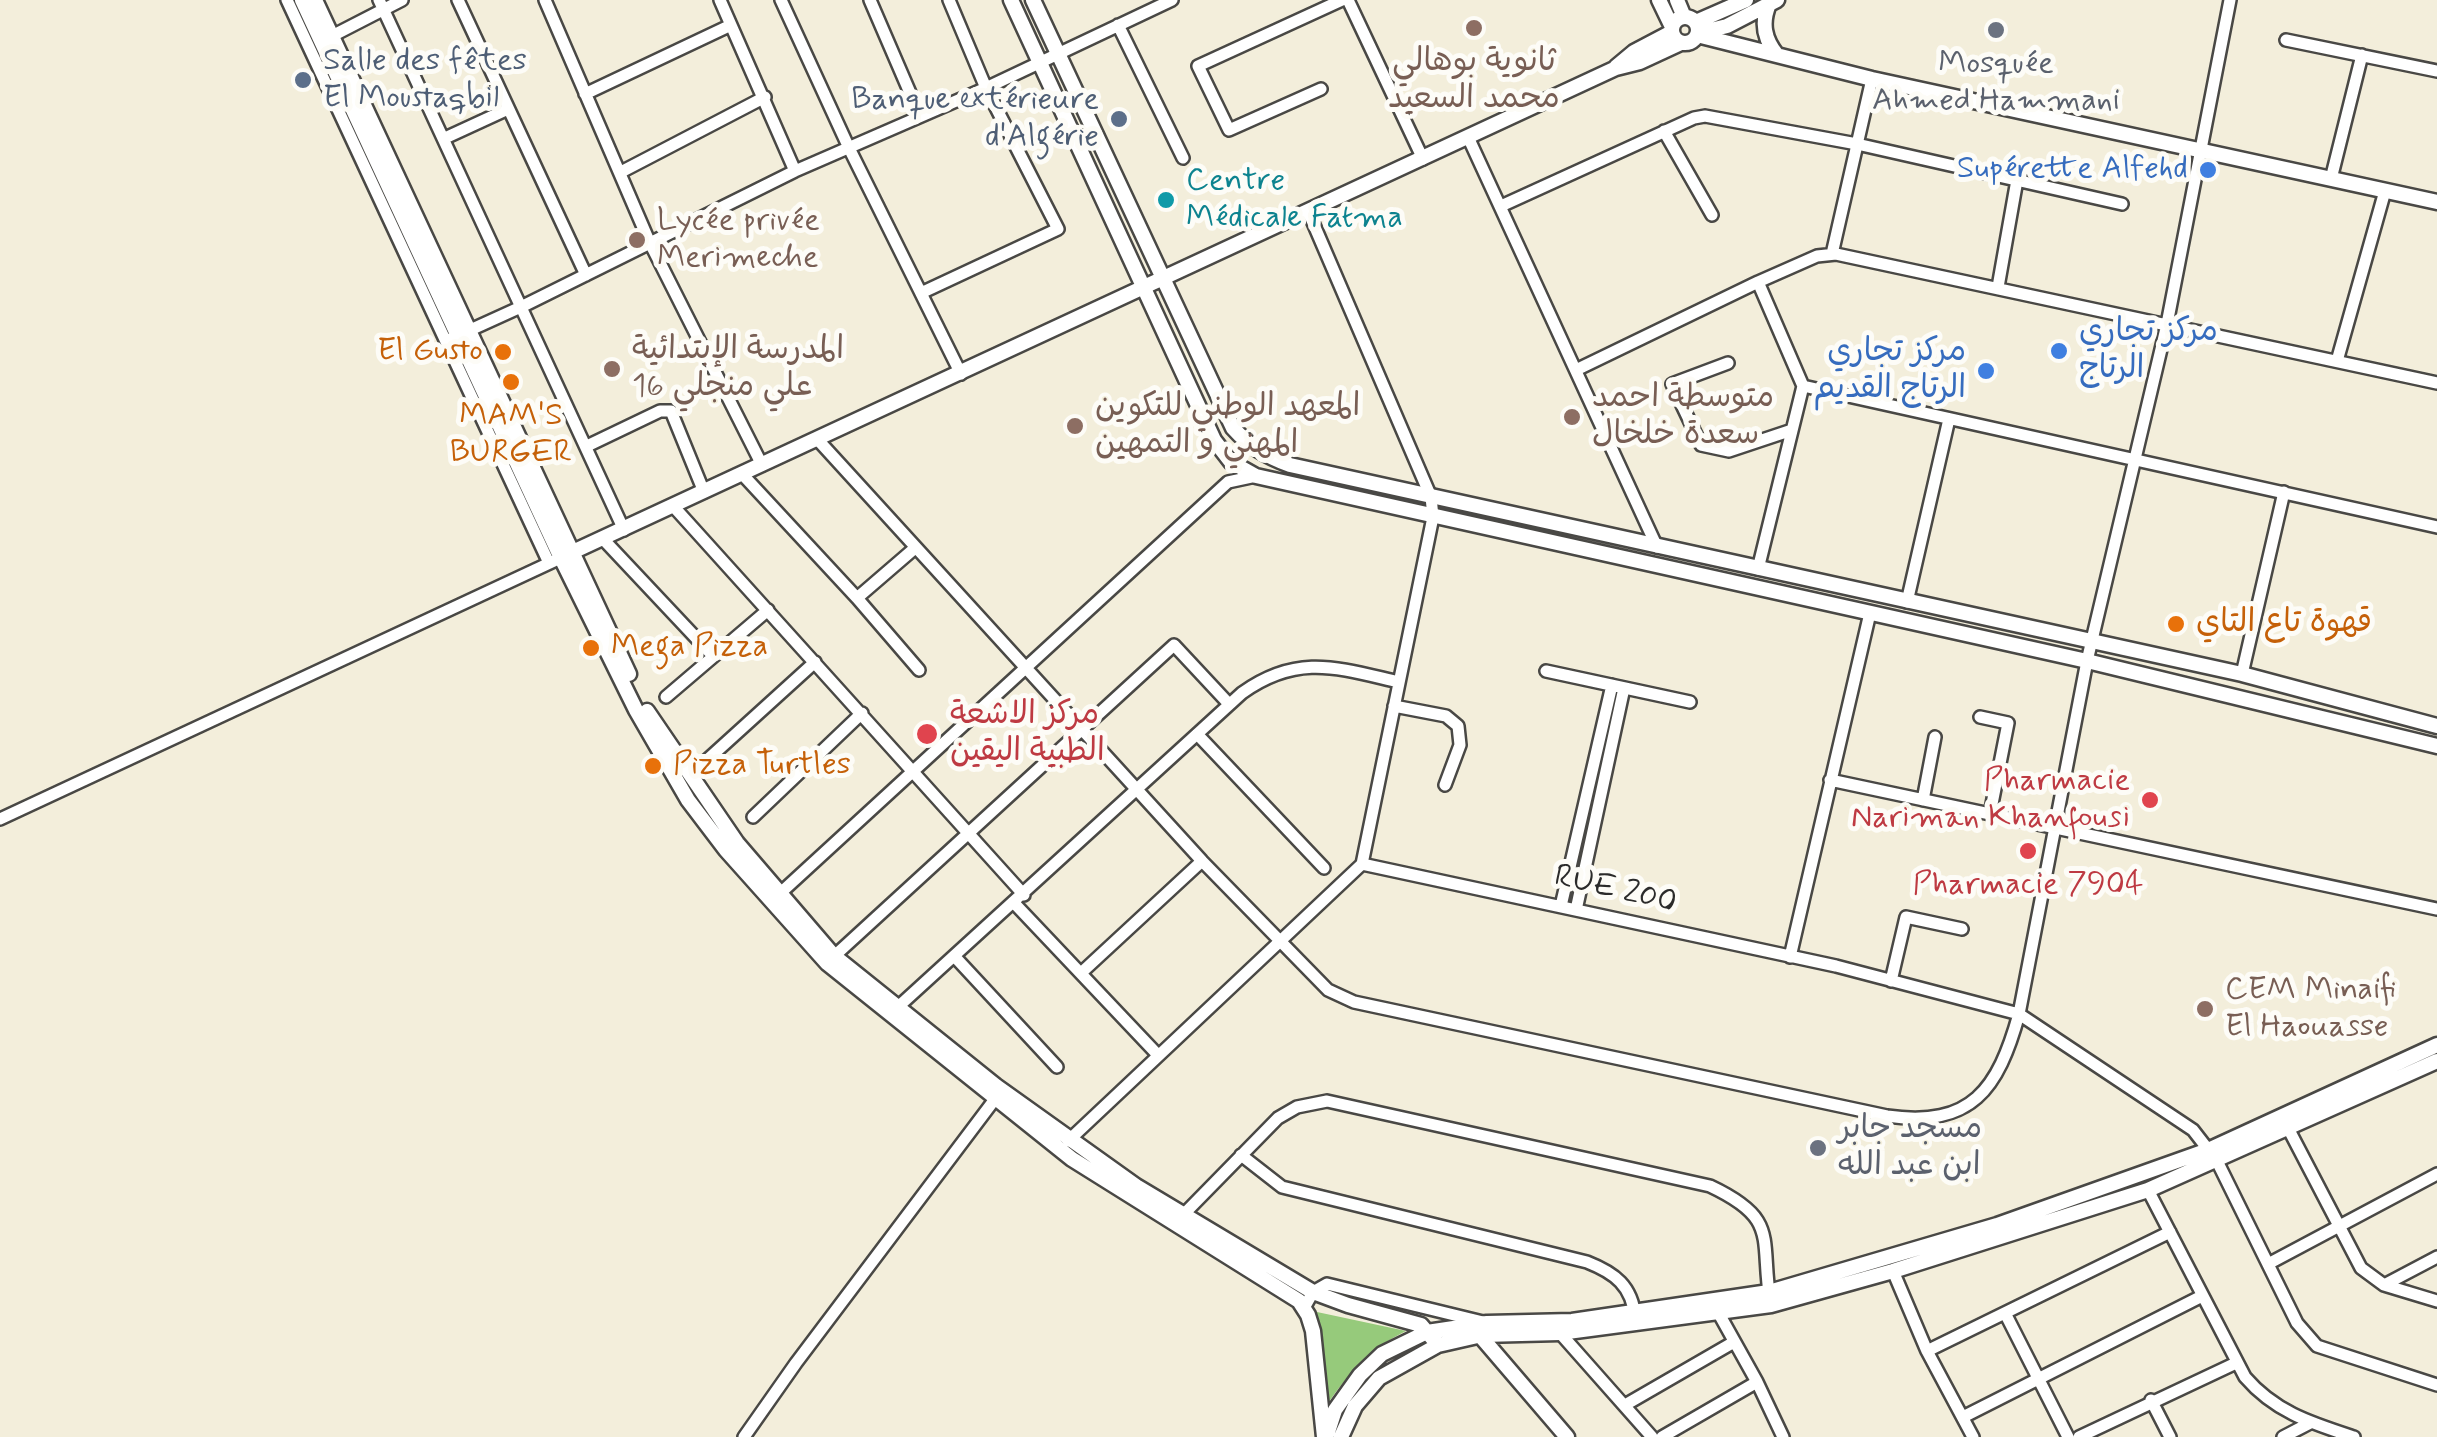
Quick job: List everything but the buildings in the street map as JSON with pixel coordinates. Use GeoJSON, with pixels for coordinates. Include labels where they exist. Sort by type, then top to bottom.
{"type":"FeatureCollection","features":[{"type":"Feature","properties":{"kind":"main road"},"geometry":{"type":"LineString","coordinates":[[302,0],[560,558],[636,710],[688,800],[830,960],[995,1099],[1072,1158],[1286,1290],[1304,1308],[1313,1331],[1325,1437]]}},
{"type":"Feature","properties":{"kind":"main road"},"geometry":{"type":"LineString","coordinates":[[314,0],[457,336]]}},
{"type":"Feature","properties":{"kind":"main road"},"geometry":{"type":"LineString","coordinates":[[1011,0],[1214,440],[1231,462],[1256,476],[2087,661],[2437,746]]}},
{"type":"Feature","properties":{"kind":"main road"},"geometry":{"type":"LineString","coordinates":[[1033,0],[1233,428],[1248,444],[1290,465],[2242,674],[2436,721]]}},
{"type":"Feature","properties":{"kind":"main road"},"geometry":{"type":"LineString","coordinates":[[1659,0],[1686,30],[1778,56],[2437,202]]}},
{"type":"Feature","properties":{"kind":"main road"},"geometry":{"type":"LineString","coordinates":[[1677,0],[1686,30]]}},
{"type":"Feature","properties":{"kind":"main road"},"geometry":{"type":"LineString","coordinates":[[560,558],[1616,68],[1635,64],[1686,30],[1746,0]]}},
{"type":"Feature","properties":{"kind":"main road"},"geometry":{"type":"LineString","coordinates":[[1686,30],[1728,26],[1773,2]]}},
{"type":"Feature","properties":{"kind":"main road"},"geometry":{"type":"LineString","coordinates":[[1773,2],[1764,19],[1765,35],[1778,56]]}},
{"type":"Feature","properties":{"kind":"main road"},"geometry":{"type":"LineString","coordinates":[[830,960],[899,1006],[1068,1141],[1313,1292],[1421,1325],[1438,1344]]}},
{"type":"Feature","properties":{"kind":"main road"},"geometry":{"type":"LineString","coordinates":[[1341,1437],[1355,1406],[1379,1378],[1438,1344],[1485,1329],[1718,1312],[1892,1271],[2148,1190],[2437,1045]]}},
{"type":"Feature","properties":{"kind":"main road"},"geometry":{"type":"LineString","coordinates":[[1325,1437],[1335,1410],[1360,1374],[1382,1354],[1427,1332],[1469,1326],[1560,1333],[1635,1316],[1770,1299],[2212,1156],[2288,1128],[2437,1061]]}},
{"type":"Feature","properties":{"kind":"main road"},"geometry":{"type":"LineString","coordinates":[[1485,1329],[1566,1437]]}},
{"type":"Feature","properties":{"kind":"street"},"geometry":{"type":"LineString","coordinates":[[286,0],[457,336],[795,170],[986,88],[1172,0]]}},
{"type":"Feature","properties":{"kind":"street"},"geometry":{"type":"LineString","coordinates":[[332,36],[381,4],[402,0]]}},
{"type":"Feature","properties":{"kind":"street"},"geometry":{"type":"LineString","coordinates":[[458,0],[586,275]]}},
{"type":"Feature","properties":{"kind":"street"},"geometry":{"type":"LineString","coordinates":[[545,0],[649,241],[762,466]]}},
{"type":"Feature","properties":{"kind":"street"},"geometry":{"type":"LineString","coordinates":[[720,0],[795,170]]}},
{"type":"Feature","properties":{"kind":"street"},"geometry":{"type":"LineString","coordinates":[[781,0],[961,374]]}},
{"type":"Feature","properties":{"kind":"street"},"geometry":{"type":"LineString","coordinates":[[870,0],[920,116]]}},
{"type":"Feature","properties":{"kind":"street"},"geometry":{"type":"LineString","coordinates":[[922,294],[1058,229],[986,88],[949,0]]}},
{"type":"Feature","properties":{"kind":"street"},"geometry":{"type":"LineString","coordinates":[[1132,0],[1140,14]]}},
{"type":"Feature","properties":{"kind":"street"},"geometry":{"type":"LineString","coordinates":[[1321,88],[1229,130],[1198,66],[1345,0],[1423,158]]}},
{"type":"Feature","properties":{"kind":"street"},"geometry":{"type":"LineString","coordinates":[[818,440],[1316,981],[1354,1002],[1909,1119],[1946,1116],[1983,1091],[1998,1074],[2019,1014],[2087,661],[2167,324],[2230,0]]}},
{"type":"Feature","properties":{"kind":"street"},"geometry":{"type":"LineString","coordinates":[[381,4],[524,306],[624,530]]}},
{"type":"Feature","properties":{"kind":"street"},"geometry":{"type":"LineString","coordinates":[[585,94],[731,25]]}},
{"type":"Feature","properties":{"kind":"street"},"geometry":{"type":"LineString","coordinates":[[1118,25],[1183,158]]}},
{"type":"Feature","properties":{"kind":"street"},"geometry":{"type":"LineString","coordinates":[[2286,40],[2437,71]]}},
{"type":"Feature","properties":{"kind":"street"},"geometry":{"type":"LineString","coordinates":[[2332,179],[2362,56]]}},
{"type":"Feature","properties":{"kind":"street"},"geometry":{"type":"LineString","coordinates":[[1832,254],[1872,79]]}},
{"type":"Feature","properties":{"kind":"street"},"geometry":{"type":"LineString","coordinates":[[621,172],[765,97]]}},
{"type":"Feature","properties":{"kind":"street"},"geometry":{"type":"LineString","coordinates":[[445,138],[508,108]]}},
{"type":"Feature","properties":{"kind":"street"},"geometry":{"type":"LineString","coordinates":[[1501,206],[1705,116],[1857,144],[2122,204]]}},
{"type":"Feature","properties":{"kind":"street"},"geometry":{"type":"LineString","coordinates":[[1664,131],[1712,216]]}},
{"type":"Feature","properties":{"kind":"street"},"geometry":{"type":"LineString","coordinates":[[1468,137],[1657,547]]}},
{"type":"Feature","properties":{"kind":"street"},"geometry":{"type":"LineString","coordinates":[[1998,287],[2017,180]]}},
{"type":"Feature","properties":{"kind":"street"},"geometry":{"type":"LineString","coordinates":[[2338,361],[2385,191]]}},
{"type":"Feature","properties":{"kind":"street"},"geometry":{"type":"LineString","coordinates":[[1068,1141],[1362,864],[1434,517],[1430,497],[1308,211]]}},
{"type":"Feature","properties":{"kind":"street"},"geometry":{"type":"LineString","coordinates":[[1576,370],[1817,256],[1847,254],[2437,384]]}},
{"type":"Feature","properties":{"kind":"street"},"geometry":{"type":"LineString","coordinates":[[1758,282],[1803,386],[1758,569]]}},
{"type":"Feature","properties":{"kind":"street"},"geometry":{"type":"LineString","coordinates":[[1728,363],[1672,384],[1701,445],[1730,451],[1792,430]]}},
{"type":"Feature","properties":{"kind":"street"},"geometry":{"type":"LineString","coordinates":[[1803,386],[2437,526]]}},
{"type":"Feature","properties":{"kind":"street"},"geometry":{"type":"LineString","coordinates":[[587,446],[660,411],[671,411],[704,492]]}},
{"type":"Feature","properties":{"kind":"street"},"geometry":{"type":"LineString","coordinates":[[1907,602],[1950,419]]}},
{"type":"Feature","properties":{"kind":"street"},"geometry":{"type":"LineString","coordinates":[[1225,454],[1228,482]]}},
{"type":"Feature","properties":{"kind":"street"},"geometry":{"type":"LineString","coordinates":[[742,475],[919,670]]}},
{"type":"Feature","properties":{"kind":"street"},"geometry":{"type":"LineString","coordinates":[[776,897],[1228,482],[1256,476]]}},
{"type":"Feature","properties":{"kind":"street"},"geometry":{"type":"LineString","coordinates":[[2242,674],[2284,492]]}},
{"type":"Feature","properties":{"kind":"street"},"geometry":{"type":"LineString","coordinates":[[674,507],[914,771],[1081,974],[1158,1054]]}},
{"type":"Feature","properties":{"kind":"street"},"geometry":{"type":"LineString","coordinates":[[603,539],[713,656]]}},
{"type":"Feature","properties":{"kind":"street"},"geometry":{"type":"LineString","coordinates":[[857,598],[916,548]]}},
{"type":"Feature","properties":{"kind":"street"},"geometry":{"type":"LineString","coordinates":[[0,819],[560,558]]}},
{"type":"Feature","properties":{"kind":"street"},"geometry":{"type":"LineString","coordinates":[[666,697],[768,610]]}},
{"type":"Feature","properties":{"kind":"street"},"geometry":{"type":"LineString","coordinates":[[1790,958],[1870,612]]}},
{"type":"Feature","properties":{"kind":"street"},"geometry":{"type":"LineString","coordinates":[[830,960],[1174,645],[1229,704]]}},
{"type":"Feature","properties":{"kind":"street"},"geometry":{"type":"LineString","coordinates":[[707,760],[815,662]]}},
{"type":"Feature","properties":{"kind":"street"},"geometry":{"type":"LineString","coordinates":[[899,1006],[1229,704],[1261,680],[1295,667],[1343,669],[1400,682]]}},
{"type":"Feature","properties":{"kind":"street"},"geometry":{"type":"LineString","coordinates":[[1546,671],[1690,702]]}},
{"type":"Feature","properties":{"kind":"street"},"geometry":{"type":"LineString","coordinates":[[1562,906],[1618,686]]}},
{"type":"Feature","properties":{"kind":"street"},"geometry":{"type":"LineString","coordinates":[[1576,910],[1618,686]]}},
{"type":"Feature","properties":{"kind":"street"},"geometry":{"type":"LineString","coordinates":[[1394,706],[1446,716],[1458,726],[1460,744],[1444,786]]}},
{"type":"Feature","properties":{"kind":"street"},"geometry":{"type":"LineString","coordinates":[[753,816],[862,714]]}},
{"type":"Feature","properties":{"kind":"street"},"geometry":{"type":"LineString","coordinates":[[1980,717],[2008,723],[1990,814]]}},
{"type":"Feature","properties":{"kind":"street"},"geometry":{"type":"LineString","coordinates":[[1197,734],[1324,868]]}},
{"type":"Feature","properties":{"kind":"street"},"geometry":{"type":"LineString","coordinates":[[1923,800],[1936,737]]}},
{"type":"Feature","properties":{"kind":"street"},"geometry":{"type":"LineString","coordinates":[[1830,780],[2437,909]]}},
{"type":"Feature","properties":{"kind":"street"},"geometry":{"type":"LineString","coordinates":[[1081,974],[1202,861]]}},
{"type":"Feature","properties":{"kind":"street","name":"RUE 200"},"geometry":{"type":"LineString","coordinates":[[1362,864],[1890,980],[2019,1014],[2194,1130],[2212,1156],[2298,1323],[2318,1346],[2437,1385]]}},
{"type":"Feature","properties":{"kind":"street"},"geometry":{"type":"LineString","coordinates":[[1890,980],[1906,917],[1962,930]]}},
{"type":"Feature","properties":{"kind":"street"},"geometry":{"type":"LineString","coordinates":[[955,957],[1056,1067]]}},
{"type":"Feature","properties":{"kind":"street"},"geometry":{"type":"LineString","coordinates":[[744,1437],[995,1099]]}},
{"type":"Feature","properties":{"kind":"street"},"geometry":{"type":"LineString","coordinates":[[1184,1214],[1278,1118],[1297,1106],[1328,1101],[1710,1186],[1734,1197],[1760,1225],[1768,1253],[1770,1299]]}},
{"type":"Feature","properties":{"kind":"street"},"geometry":{"type":"LineString","coordinates":[[2288,1128],[2361,1268],[2384,1285],[2437,1301]]}},
{"type":"Feature","properties":{"kind":"street"},"geometry":{"type":"LineString","coordinates":[[1241,1156],[1282,1187],[1587,1262],[1621,1279],[1635,1316]]}},
{"type":"Feature","properties":{"kind":"street"},"geometry":{"type":"LineString","coordinates":[[2268,1264],[2437,1174]]}},
{"type":"Feature","properties":{"kind":"street"},"geometry":{"type":"LineString","coordinates":[[2148,1190],[2236,1363],[2270,1403],[2310,1423],[2354,1437]]}},
{"type":"Feature","properties":{"kind":"street"},"geometry":{"type":"LineString","coordinates":[[1928,1350],[2170,1232]]}},
{"type":"Feature","properties":{"kind":"street"},"geometry":{"type":"LineString","coordinates":[[2384,1285],[2437,1257]]}},
{"type":"Feature","properties":{"kind":"street"},"geometry":{"type":"LineString","coordinates":[[1892,1271],[1973,1437]]}},
{"type":"Feature","properties":{"kind":"street"},"geometry":{"type":"LineString","coordinates":[[1304,1308],[1313,1292],[1322,1284],[1331,1284],[1485,1329]]}},
{"type":"Feature","properties":{"kind":"street"},"geometry":{"type":"LineString","coordinates":[[1963,1417],[2202,1296]]}},
{"type":"Feature","properties":{"kind":"street"},"geometry":{"type":"LineString","coordinates":[[1718,1312],[1758,1382],[1783,1437]]}},
{"type":"Feature","properties":{"kind":"street"},"geometry":{"type":"LineString","coordinates":[[2005,1313],[2068,1437]]}},
{"type":"Feature","properties":{"kind":"street"},"geometry":{"type":"LineString","coordinates":[[1560,1333],[1652,1437]]}},
{"type":"Feature","properties":{"kind":"street"},"geometry":{"type":"LineString","coordinates":[[1625,1406],[1734,1342]]}},
{"type":"Feature","properties":{"kind":"street"},"geometry":{"type":"LineString","coordinates":[[2079,1437],[2236,1363]]}},
{"type":"Feature","properties":{"kind":"street"},"geometry":{"type":"LineString","coordinates":[[1662,1437],[1758,1382]]}},
{"type":"Feature","properties":{"kind":"street"},"geometry":{"type":"LineString","coordinates":[[2152,1400],[2170,1437]]}},
{"type":"Feature","properties":{"kind":"street"},"geometry":{"type":"LineString","coordinates":[[2283,1437],[2310,1423]]}},
{"type":"Feature","properties":{"kind":"green space"},"geometry":{"type":"Polygon","coordinates":[[[1317,1312],[1406,1331],[1361,1363],[1326,1406],[1314,1316],[1317,1312]]]}},
{"type":"Feature","properties":{"kind":"place","name":"ثانوية بوهالي محمد السعيد"},"geometry":{"type":"Point","coordinates":[1474,28]}},
{"type":"Feature","properties":{"kind":"place","name":"Mosquée Ahmed Hammani"},"geometry":{"type":"Point","coordinates":[1996,30]}},
{"type":"Feature","properties":{"kind":"place","name":"Salle des fêtes El Moustaqbil"},"geometry":{"type":"Point","coordinates":[303,80]}},
{"type":"Feature","properties":{"kind":"place","name":"Banque extérieure d'Algérie"},"geometry":{"type":"Point","coordinates":[1119,119]}},
{"type":"Feature","properties":{"kind":"place","name":"Supérette Alfehd"},"geometry":{"type":"Point","coordinates":[2208,170]}},
{"type":"Feature","properties":{"kind":"place","name":"Centre Médicale Fatma"},"geometry":{"type":"Point","coordinates":[1166,200]}},
{"type":"Feature","properties":{"kind":"place","name":"Lycée privée Merimeche"},"geometry":{"type":"Point","coordinates":[637,240]}},
{"type":"Feature","properties":{"kind":"place","name":"مركز تجاري الرتاج"},"geometry":{"type":"Point","coordinates":[2059,351]}},
{"type":"Feature","properties":{"kind":"place","name":"El Gusto"},"geometry":{"type":"Point","coordinates":[503,352]}},
{"type":"Feature","properties":{"kind":"place","name":"المدرسة الإبتدائية علي منجلي 16"},"geometry":{"type":"Point","coordinates":[612,369]}},
{"type":"Feature","properties":{"kind":"place","name":"مركز تجاري الرتاج القديم"},"geometry":{"type":"Point","coordinates":[1986,371]}},
{"type":"Feature","properties":{"kind":"place","name":"MAM'S BURGER"},"geometry":{"type":"Point","coordinates":[511,382]}},
{"type":"Feature","properties":{"kind":"place","name":"متوسطة احمد سعدة خلخال"},"geometry":{"type":"Point","coordinates":[1572,417]}},
{"type":"Feature","properties":{"kind":"place","name":"المعهد الوطني للتكوين المهني و التمهين"},"geometry":{"type":"Point","coordinates":[1075,426]}},
{"type":"Feature","properties":{"kind":"place","name":"قهوة تاع التاي"},"geometry":{"type":"Point","coordinates":[2176,624]}},
{"type":"Feature","properties":{"kind":"place","name":"Mega Pizza"},"geometry":{"type":"Point","coordinates":[591,648]}},
{"type":"Feature","properties":{"kind":"place","name":"مركز الاشعة الطبية اليقين"},"geometry":{"type":"Point","coordinates":[927,734]}},
{"type":"Feature","properties":{"kind":"place","name":"Pizza Turtles"},"geometry":{"type":"Point","coordinates":[653,766]}},
{"type":"Feature","properties":{"kind":"place","name":"Pharmacie Nariman Khanfousi"},"geometry":{"type":"Point","coordinates":[2150,800]}},
{"type":"Feature","properties":{"kind":"place","name":"Pharmacie 7904"},"geometry":{"type":"Point","coordinates":[2028,851]}},
{"type":"Feature","properties":{"kind":"place","name":"CEM Minaifi El Haouasse"},"geometry":{"type":"Point","coordinates":[2205,1009]}},
{"type":"Feature","properties":{"kind":"place","name":"مسجد جابر ابن عبد الله"},"geometry":{"type":"Point","coordinates":[1818,1148]}}]}
